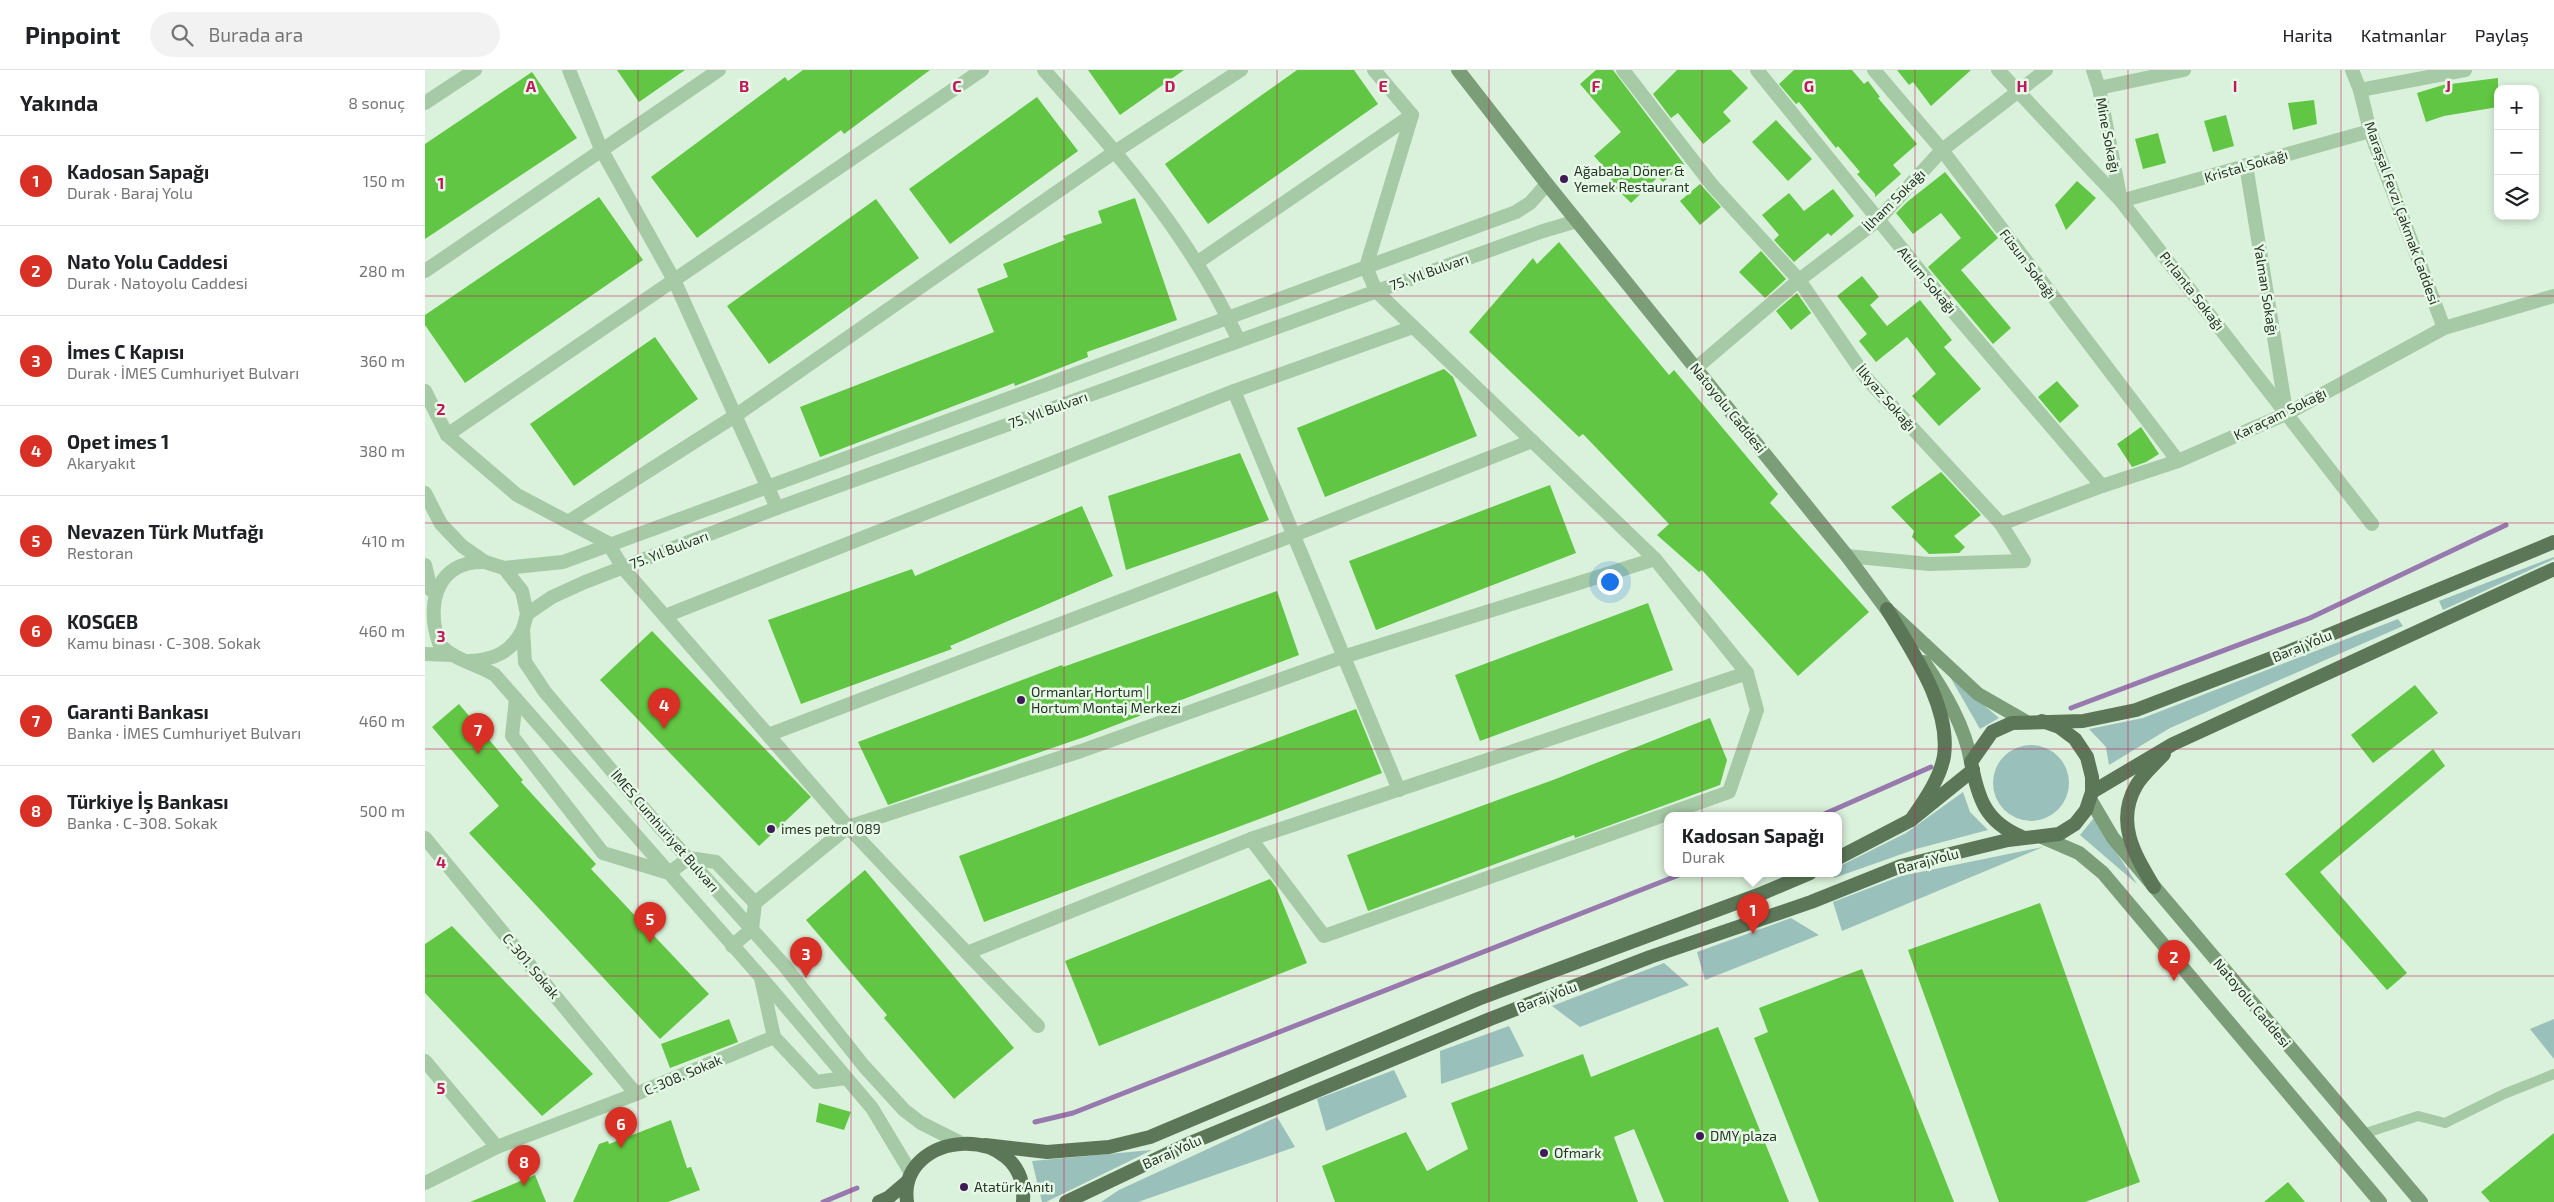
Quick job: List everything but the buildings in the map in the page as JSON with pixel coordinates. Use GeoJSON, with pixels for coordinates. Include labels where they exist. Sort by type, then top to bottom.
{"type":"FeatureCollection","features":[{"type":"Feature","properties":{"kind":"main road","name":"Natoyolu Caddesi"},"geometry":{"type":"LineString","coordinates":[[1458,70],[1547,184],[1847,556],[1887,609],[1947,699],[1967,740],[1972,766]]}},
{"type":"Feature","properties":{"kind":"main road","name":"Baraj Yolu"},"geometry":{"type":"LineString","coordinates":[[2043,721],[2083,721],[2136,710],[2291,651],[2554,542]]}},
{"type":"Feature","properties":{"kind":"main road"},"geometry":{"type":"LineString","coordinates":[[2091,796],[2173,744],[2554,569]]}},
{"type":"Feature","properties":{"kind":"main road"},"geometry":{"type":"LineString","coordinates":[[1887,609],[1978,694],[2025,722]]}},
{"type":"Feature","properties":{"kind":"main road"},"geometry":{"type":"LineString","coordinates":[[1887,609],[1925,674],[1945,729],[1944,757],[1933,787],[1911,820]]}},
{"type":"Feature","properties":{"kind":"main road"},"geometry":{"type":"LineString","coordinates":[[1842,856],[1911,820],[1972,766],[1992,732],[2012,723],[2043,721],[2059,727],[2075,739],[2087,756],[2092,778],[2091,796],[2086,810],[2075,824],[2059,834],[2042,837]]}},
{"type":"Feature","properties":{"kind":"main road"},"geometry":{"type":"LineString","coordinates":[[2153,887],[2134,853],[2125,818],[2136,786],[2173,744]]}},
{"type":"Feature","properties":{"kind":"main road"},"geometry":{"type":"LineString","coordinates":[[1972,766],[1978,796],[1988,813],[2006,831],[2023,837]]}},
{"type":"Feature","properties":{"kind":"main road","name":"Natoyolu Caddesi"},"geometry":{"type":"LineString","coordinates":[[2091,796],[2113,838],[2421,1202]]}},
{"type":"Feature","properties":{"kind":"main road","name":"Baraj Yolu"},"geometry":{"type":"LineString","coordinates":[[1066,1202],[1188,1144],[1490,1019],[1650,957],[1811,902],[1901,866],[2023,837],[2042,837]]}},
{"type":"Feature","properties":{"kind":"main road"},"geometry":{"type":"LineString","coordinates":[[2042,837],[2079,853],[2103,873],[2380,1202]]}},
{"type":"Feature","properties":{"kind":"main road","name":"Baraj Yolu"},"geometry":{"type":"LineString","coordinates":[[961,1143],[1047,1152],[1109,1147],[1150,1137],[1460,1006],[1763,893],[1801,877]]}},
{"type":"Feature","properties":{"kind":"main road"},"geometry":{"type":"LineString","coordinates":[[879,1202],[888,1198],[931,1153],[946,1146],[961,1143]]}},
{"type":"Feature","properties":{"kind":"main road"},"geometry":{"type":"LineString","coordinates":[[985,1145],[1000,1152],[1013,1165],[1021,1181],[1023,1202]]}},
{"type":"Feature","properties":{"kind":"main road"},"geometry":{"type":"LineString","coordinates":[[907,1202],[909,1177]]}},
{"type":"Feature","properties":{"kind":"street"},"geometry":{"type":"LineString","coordinates":[[425,104],[475,70]]}},
{"type":"Feature","properties":{"kind":"street"},"geometry":{"type":"LineString","coordinates":[[569,70],[601,149],[675,280],[777,508]]}},
{"type":"Feature","properties":{"kind":"street"},"geometry":{"type":"LineString","coordinates":[[425,271],[719,70]]}},
{"type":"Feature","properties":{"kind":"street"},"geometry":{"type":"LineString","coordinates":[[447,435],[982,70]]}},
{"type":"Feature","properties":{"kind":"street"},"geometry":{"type":"LineString","coordinates":[[1044,70],[1116,151],[1198,262],[1229,318],[1239,341]]}},
{"type":"Feature","properties":{"kind":"street"},"geometry":{"type":"LineString","coordinates":[[568,522],[735,416],[1116,151],[1241,70]]}},
{"type":"Feature","properties":{"kind":"street"},"geometry":{"type":"LineString","coordinates":[[1374,70],[1412,115]]}},
{"type":"Feature","properties":{"kind":"street","name":"İlkyaz Sokağı"},"geometry":{"type":"LineString","coordinates":[[1623,70],[1712,185],[1799,280],[1867,379],[2001,524],[2024,561],[1929,564],[1847,556]]}},
{"type":"Feature","properties":{"kind":"street","name":"Atılım Sokağı"},"geometry":{"type":"LineString","coordinates":[[1757,70],[1878,220],[2102,486]]}},
{"type":"Feature","properties":{"kind":"street","name":"Füsun Sokağı"},"geometry":{"type":"LineString","coordinates":[[1874,70],[1942,150],[2178,461]]}},
{"type":"Feature","properties":{"kind":"street","name":"Pırlanta Sokağı"},"geometry":{"type":"LineString","coordinates":[[1998,70],[2121,201],[2372,524]]}},
{"type":"Feature","properties":{"kind":"street","name":"İlham Sokağı"},"geometry":{"type":"LineString","coordinates":[[1697,368],[1799,280],[1878,220],[1942,150],[2046,70]]}},
{"type":"Feature","properties":{"kind":"street","name":"Mine Sokağı"},"geometry":{"type":"LineString","coordinates":[[2093,70],[2099,88],[2121,201]]}},
{"type":"Feature","properties":{"kind":"street"},"geometry":{"type":"LineString","coordinates":[[2099,88],[2184,70]]}},
{"type":"Feature","properties":{"kind":"street","name":"Maraşal Fevzi Çakmak Caddesi"},"geometry":{"type":"LineString","coordinates":[[2352,70],[2360,90],[2370,131],[2444,328]]}},
{"type":"Feature","properties":{"kind":"street"},"geometry":{"type":"LineString","coordinates":[[2360,90],[2457,71]]}},
{"type":"Feature","properties":{"kind":"street"},"geometry":{"type":"LineString","coordinates":[[1198,262],[1412,115]]}},
{"type":"Feature","properties":{"kind":"street"},"geometry":{"type":"LineString","coordinates":[[1412,115],[1366,267],[1376,291],[1655,559],[1747,673],[1757,710],[1729,792],[1673,812]]}},
{"type":"Feature","properties":{"kind":"street","name":"Kristal Sokağı"},"geometry":{"type":"LineString","coordinates":[[2121,201],[2370,131]]}},
{"type":"Feature","properties":{"kind":"street","name":"Yalman Sokağı"},"geometry":{"type":"LineString","coordinates":[[2246,166],[2286,414]]}},
{"type":"Feature","properties":{"kind":"street","name":"75. Yıl Bulvarı"},"geometry":{"type":"LineString","coordinates":[[504,568],[563,562],[608,543],[1229,318],[1516,212],[1530,203],[1547,184]]}},
{"type":"Feature","properties":{"kind":"street","name":"75. Yıl Bulvarı"},"geometry":{"type":"LineString","coordinates":[[527,614],[552,597],[777,508],[1543,231],[1577,221]]}},
{"type":"Feature","properties":{"kind":"street","name":"Karaçam Sokağı"},"geometry":{"type":"LineString","coordinates":[[2001,524],[2102,486],[2178,461],[2286,414],[2444,328],[2554,296]]}},
{"type":"Feature","properties":{"kind":"street"},"geometry":{"type":"LineString","coordinates":[[665,616],[1234,391],[1413,327]]}},
{"type":"Feature","properties":{"kind":"street"},"geometry":{"type":"LineString","coordinates":[[1234,391],[1399,790]]}},
{"type":"Feature","properties":{"kind":"street"},"geometry":{"type":"LineString","coordinates":[[425,392],[447,435],[517,495],[608,543],[623,568],[848,827],[1037,1026]]}},
{"type":"Feature","properties":{"kind":"street"},"geometry":{"type":"LineString","coordinates":[[768,736],[1294,535],[1532,441]]}},
{"type":"Feature","properties":{"kind":"street"},"geometry":{"type":"LineString","coordinates":[[425,493],[441,524],[462,546],[485,562]]}},
{"type":"Feature","properties":{"kind":"street"},"geometry":{"type":"LineString","coordinates":[[733,946],[752,929],[755,903],[848,827],[1081,751],[1343,657],[1655,559]]}},
{"type":"Feature","properties":{"kind":"street"},"geometry":{"type":"LineString","coordinates":[[428,599],[444,572],[457,565],[471,561],[485,562],[504,568]]}},
{"type":"Feature","properties":{"kind":"street","name":"İMES Cumhuriyet Bulvarı"},"geometry":{"type":"LineString","coordinates":[[425,565],[428,599],[426,614],[430,630],[439,645],[453,656],[469,661],[495,675],[761,978],[872,1108],[909,1177]]}},
{"type":"Feature","properties":{"kind":"street","name":"İMES Cumhuriyet Bulvarı"},"geometry":{"type":"LineString","coordinates":[[504,568],[523,592],[527,614],[523,629],[525,662],[545,692],[783,964],[863,1065],[904,1110],[921,1123],[961,1143]]}},
{"type":"Feature","properties":{"kind":"street"},"geometry":{"type":"LineString","coordinates":[[469,661],[482,661],[502,653],[518,639],[523,629]]}},
{"type":"Feature","properties":{"kind":"street"},"geometry":{"type":"LineString","coordinates":[[425,654],[453,656]]}},
{"type":"Feature","properties":{"kind":"street"},"geometry":{"type":"LineString","coordinates":[[967,953],[1251,839],[1747,673]]}},
{"type":"Feature","properties":{"kind":"street"},"geometry":{"type":"LineString","coordinates":[[516,699],[512,736],[603,853],[669,873],[689,858],[716,862],[755,903]]}},
{"type":"Feature","properties":{"kind":"street"},"geometry":{"type":"LineString","coordinates":[[1251,839],[1324,936],[1664,815]]}},
{"type":"Feature","properties":{"kind":"street","name":"C-301. Sokak"},"geometry":{"type":"LineString","coordinates":[[425,838],[636,1094]]}},
{"type":"Feature","properties":{"kind":"street"},"geometry":{"type":"LineString","coordinates":[[761,978],[774,1037],[816,1082],[847,1078],[863,1065]]}},
{"type":"Feature","properties":{"kind":"street","name":"C-308. Sokak"},"geometry":{"type":"LineString","coordinates":[[425,1183],[497,1147],[636,1094],[774,1037]]}},
{"type":"Feature","properties":{"kind":"street"},"geometry":{"type":"LineString","coordinates":[[425,1061],[497,1147]]}},
{"type":"Feature","properties":{"kind":"lane"},"geometry":{"type":"LineString","coordinates":[[2363,1134],[2417,1116],[2445,1123],[2503,1094],[2554,1074]]}},
{"type":"Feature","properties":{"kind":"shaded area"},"geometry":{"type":"Polygon","coordinates":[[[2554,557],[2554,559],[2443,610],[2439,601],[2554,557]]]}},
{"type":"Feature","properties":{"kind":"shaded area"},"geometry":{"type":"Polygon","coordinates":[[[2398,619],[2403,626],[2170,728],[2109,765],[2106,747],[2089,729],[2143,718],[2398,619]]]}},
{"type":"Feature","properties":{"kind":"shaded area"},"geometry":{"type":"Polygon","coordinates":[[[1949,675],[1999,718],[1980,729],[1949,675]]]}},
{"type":"Feature","properties":{"kind":"shaded area"},"geometry":{"type":"Polygon","coordinates":[[[2031,745],[2046,748],[2058,756],[2066,768],[2069,783],[2066,798],[2058,810],[2046,818],[2031,821],[2016,818],[2004,810],[1996,798],[1993,783],[1996,768],[2004,756],[2016,748],[2031,745]]]}},
{"type":"Feature","properties":{"kind":"shaded area"},"geometry":{"type":"Polygon","coordinates":[[[1963,792],[1970,812],[1988,830],[1916,849],[1842,875],[1842,865],[1906,833],[1963,792]]]}},
{"type":"Feature","properties":{"kind":"shaded area"},"geometry":{"type":"Polygon","coordinates":[[[2094,818],[2137,884],[2080,835],[2094,818]]]}},
{"type":"Feature","properties":{"kind":"shaded area"},"geometry":{"type":"Polygon","coordinates":[[[2043,847],[1842,931],[1833,902],[1901,876],[2043,847]]]}},
{"type":"Feature","properties":{"kind":"shaded area"},"geometry":{"type":"Polygon","coordinates":[[[1791,918],[1819,935],[1705,980],[1697,952],[1791,918]]]}},
{"type":"Feature","properties":{"kind":"shaded area"},"geometry":{"type":"Polygon","coordinates":[[[1664,963],[1689,985],[1580,1027],[1552,1006],[1664,963]]]}},
{"type":"Feature","properties":{"kind":"shaded area"},"geometry":{"type":"Polygon","coordinates":[[[2554,1019],[2554,1059],[2530,1029],[2554,1019]]]}},
{"type":"Feature","properties":{"kind":"shaded area"},"geometry":{"type":"Polygon","coordinates":[[[1509,1026],[1524,1056],[1441,1084],[1440,1051],[1509,1026]]]}},
{"type":"Feature","properties":{"kind":"shaded area"},"geometry":{"type":"Polygon","coordinates":[[[1394,1070],[1407,1097],[1326,1131],[1317,1099],[1394,1070]]]}},
{"type":"Feature","properties":{"kind":"shaded area"},"geometry":{"type":"Polygon","coordinates":[[[1277,1117],[1295,1147],[1138,1202],[1101,1202],[1119,1190],[1277,1117]]]}},
{"type":"Feature","properties":{"kind":"shaded area"},"geometry":{"type":"Polygon","coordinates":[[[1152,1150],[1046,1202],[1042,1202],[1032,1161],[1152,1150]]]}},
{"type":"Feature","properties":{"kind":"waterway"},"geometry":{"type":"LineString","coordinates":[[2071,708],[2310,618],[2506,525]]}},
{"type":"Feature","properties":{"kind":"waterway"},"geometry":{"type":"LineString","coordinates":[[1829,812],[1931,767]]}},
{"type":"Feature","properties":{"kind":"waterway"},"geometry":{"type":"LineString","coordinates":[[1035,1122],[1073,1113],[1674,877]]}},
{"type":"Feature","properties":{"kind":"waterway"},"geometry":{"type":"LineString","coordinates":[[823,1202],[857,1188]]}},
{"type":"Feature","properties":{"kind":"place","name":"Ağababa Döner & Yemek Restaurant"},"geometry":{"type":"Point","coordinates":[1564,179]}},
{"type":"Feature","properties":{"kind":"place","name":"Ormanlar Hortum | Hortum Montaj Merkezi"},"geometry":{"type":"Point","coordinates":[1021,700]}},
{"type":"Feature","properties":{"kind":"place","name":"Opet imes 1"},"geometry":{"type":"Point","coordinates":[664,729]}},
{"type":"Feature","properties":{"kind":"place","name":"Garanti Bankası"},"geometry":{"type":"Point","coordinates":[478,754]}},
{"type":"Feature","properties":{"kind":"place","name":"imes petrol 089"},"geometry":{"type":"Point","coordinates":[771,829]}},
{"type":"Feature","properties":{"kind":"place","name":"Kadosan Sapağı"},"geometry":{"type":"Point","coordinates":[1753,934]}},
{"type":"Feature","properties":{"kind":"place","name":"Nevazen Türk Mutfağı"},"geometry":{"type":"Point","coordinates":[650,943]}},
{"type":"Feature","properties":{"kind":"place","name":"İmes C Kapısı"},"geometry":{"type":"Point","coordinates":[806,978]}},
{"type":"Feature","properties":{"kind":"place","name":"Nato Yolu Caddesi"},"geometry":{"type":"Point","coordinates":[2174,981]}},
{"type":"Feature","properties":{"kind":"place","name":"DMY plaza"},"geometry":{"type":"Point","coordinates":[1700,1136]}},
{"type":"Feature","properties":{"kind":"place","name":"KOSGEB"},"geometry":{"type":"Point","coordinates":[621,1148]}},
{"type":"Feature","properties":{"kind":"place","name":"Ofmark"},"geometry":{"type":"Point","coordinates":[1544,1153]}},
{"type":"Feature","properties":{"kind":"place","name":"Türkiye İş Bankası"},"geometry":{"type":"Point","coordinates":[524,1186]}},
{"type":"Feature","properties":{"kind":"place","name":"Atatürk Anıtı"},"geometry":{"type":"Point","coordinates":[964,1187]}}]}
